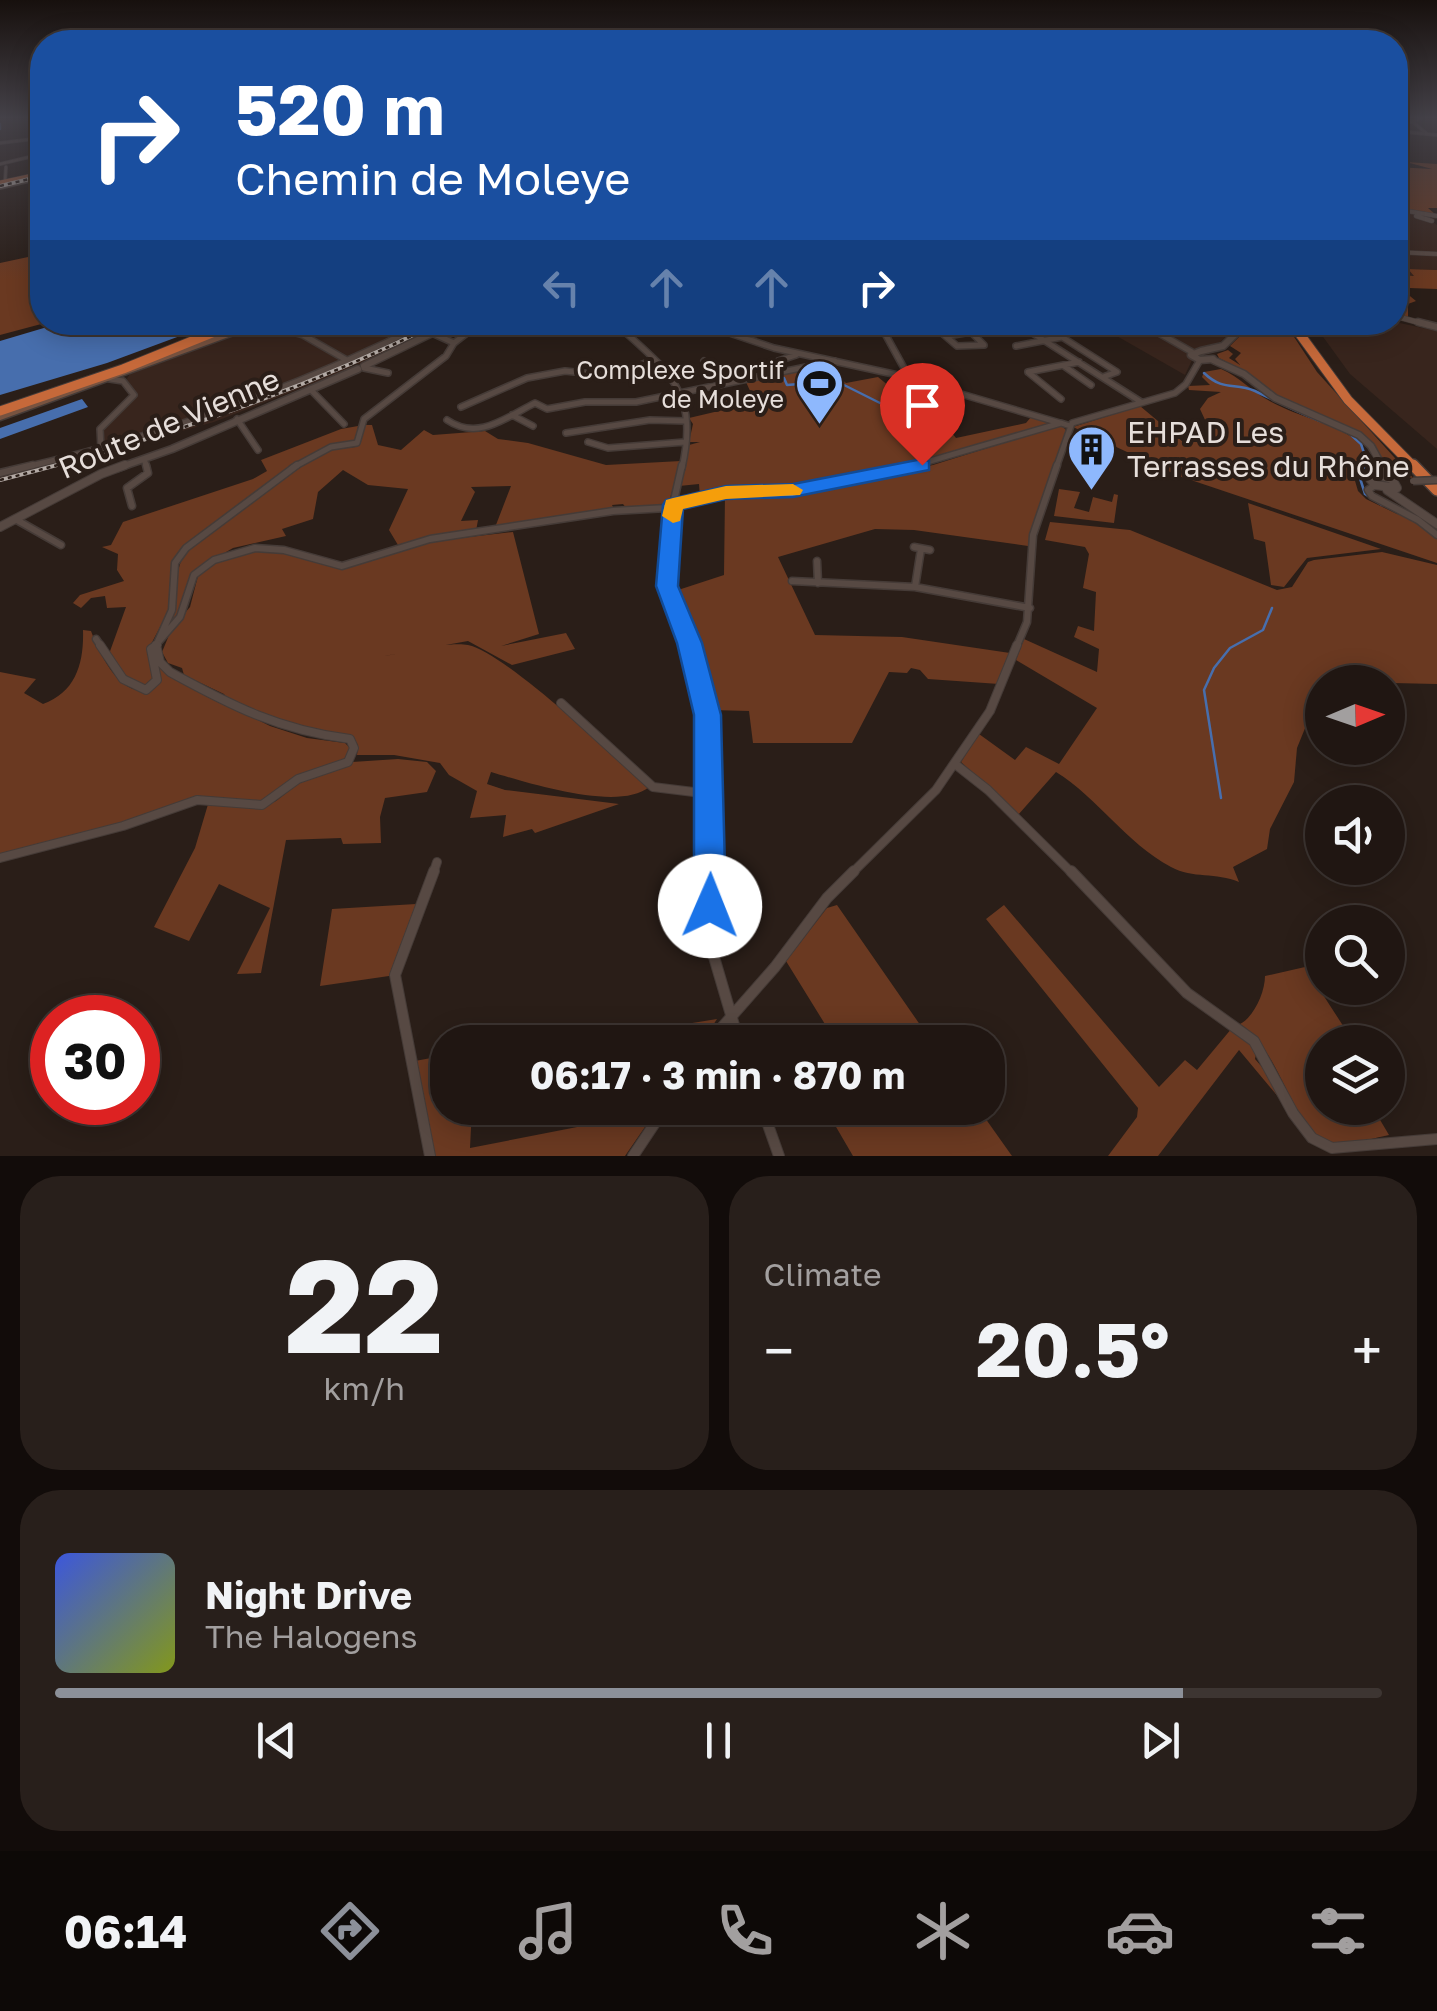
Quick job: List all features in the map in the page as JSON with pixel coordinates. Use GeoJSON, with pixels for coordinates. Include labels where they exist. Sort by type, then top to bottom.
{"type":"FeatureCollection","features":[{"type":"Feature","properties":{"kind":"highway"},"geometry":{"type":"LineString","coordinates":[[0,412],[196,335]]}},
{"type":"Feature","properties":{"kind":"highway"},"geometry":{"type":"LineString","coordinates":[[0,412],[207,335]]}},
{"type":"Feature","properties":{"kind":"highway"},"geometry":{"type":"LineString","coordinates":[[1300,335],[1348,400],[1437,490]]}},
{"type":"Feature","properties":{"kind":"highway"},"geometry":{"type":"LineString","coordinates":[[1309,335],[1358,402],[1437,481]]}},
{"type":"Feature","properties":{"kind":"main road"},"geometry":{"type":"LineString","coordinates":[[2,183],[30,177]]}},
{"type":"Feature","properties":{"kind":"main road"},"geometry":{"type":"LineString","coordinates":[[0,412],[125,377],[229,335]]}},
{"type":"Feature","properties":{"kind":"street"},"geometry":{"type":"LineString","coordinates":[[1408,213],[1435,218],[1437,226]]}},
{"type":"Feature","properties":{"kind":"street"},"geometry":{"type":"LineString","coordinates":[[1408,253],[1437,254]]}},
{"type":"Feature","properties":{"kind":"street"},"geometry":{"type":"LineString","coordinates":[[1408,319],[1437,327]]}},
{"type":"Feature","properties":{"kind":"street"},"geometry":{"type":"LineString","coordinates":[[307,335],[357,365],[388,373]]}},
{"type":"Feature","properties":{"kind":"street"},"geometry":{"type":"LineString","coordinates":[[0,473],[101,448],[357,365],[407,335]]}},
{"type":"Feature","properties":{"kind":"street","name":"Route de Vienne"},"geometry":{"type":"LineString","coordinates":[[0,528],[81,483],[310,389],[428,335]]}},
{"type":"Feature","properties":{"kind":"street"},"geometry":{"type":"LineString","coordinates":[[440,335],[454,344]]}},
{"type":"Feature","properties":{"kind":"street"},"geometry":{"type":"LineString","coordinates":[[96,639],[119,674],[142,690],[156,682],[150,654],[172,610],[175,563],[182,553],[292,468],[325,449],[356,443],[364,419],[446,356],[465,335]]}},
{"type":"Feature","properties":{"kind":"street"},"geometry":{"type":"LineString","coordinates":[[628,335],[680,391],[686,421],[666,580],[704,700],[710,794],[711,924],[714,957],[733,1025]]}},
{"type":"Feature","properties":{"kind":"street"},"geometry":{"type":"LineString","coordinates":[[739,335],[907,377],[1070,426]]}},
{"type":"Feature","properties":{"kind":"street"},"geometry":{"type":"LineString","coordinates":[[742,336],[747,335]]}},
{"type":"Feature","properties":{"kind":"street"},"geometry":{"type":"LineString","coordinates":[[886,335],[907,377]]}},
{"type":"Feature","properties":{"kind":"street"},"geometry":{"type":"LineString","coordinates":[[947,336],[953,335]]}},
{"type":"Feature","properties":{"kind":"street"},"geometry":{"type":"LineString","coordinates":[[947,336],[959,347],[984,345],[974,335]]}},
{"type":"Feature","properties":{"kind":"street"},"geometry":{"type":"LineString","coordinates":[[1036,335],[1141,403]]}},
{"type":"Feature","properties":{"kind":"street"},"geometry":{"type":"LineString","coordinates":[[1162,335],[1212,355],[1275,398],[1354,432],[1368,443],[1379,465],[1399,482],[1408,501]]}},
{"type":"Feature","properties":{"kind":"street"},"geometry":{"type":"LineString","coordinates":[[722,1025],[782,958],[827,898],[920,806],[955,764],[994,704],[1030,608],[1032,535],[1070,426],[1077,420],[1179,390],[1200,360],[1237,335]]}},
{"type":"Feature","properties":{"kind":"street"},"geometry":{"type":"LineString","coordinates":[[1016,346],[1062,336],[1117,372],[1103,378]]}},
{"type":"Feature","properties":{"kind":"street"},"geometry":{"type":"LineString","coordinates":[[1196,351],[1200,360]]}},
{"type":"Feature","properties":{"kind":"street"},"geometry":{"type":"LineString","coordinates":[[792,371],[778,361],[800,353]]}},
{"type":"Feature","properties":{"kind":"street"},"geometry":{"type":"LineString","coordinates":[[1061,399],[1028,372],[1077,361],[1090,354]]}},
{"type":"Feature","properties":{"kind":"street"},"geometry":{"type":"LineString","coordinates":[[461,407],[527,378],[565,371],[614,376],[654,360]]}},
{"type":"Feature","properties":{"kind":"street"},"geometry":{"type":"LineString","coordinates":[[704,360],[724,383]]}},
{"type":"Feature","properties":{"kind":"street"},"geometry":{"type":"LineString","coordinates":[[447,420],[462,430],[485,428],[535,403],[547,410],[585,402],[636,402],[831,360]]}},
{"type":"Feature","properties":{"kind":"street"},"geometry":{"type":"LineString","coordinates":[[1063,365],[1088,382],[1077,382]]}},
{"type":"Feature","properties":{"kind":"street"},"geometry":{"type":"LineString","coordinates":[[101,448],[100,429],[134,397],[125,377]]}},
{"type":"Feature","properties":{"kind":"street"},"geometry":{"type":"LineString","coordinates":[[310,389],[344,424]]}},
{"type":"Feature","properties":{"kind":"street"},"geometry":{"type":"LineString","coordinates":[[512,415],[533,426]]}},
{"type":"Feature","properties":{"kind":"street"},"geometry":{"type":"LineString","coordinates":[[238,419],[258,450]]}},
{"type":"Feature","properties":{"kind":"street"},"geometry":{"type":"LineString","coordinates":[[566,434],[572,429],[650,420],[686,421]]}},
{"type":"Feature","properties":{"kind":"street"},"geometry":{"type":"LineString","coordinates":[[155,646],[190,603],[194,575],[199,568],[246,550],[284,550],[342,566],[430,539],[673,505],[726,492],[793,490],[930,464],[1061,424]]}},
{"type":"Feature","properties":{"kind":"street"},"geometry":{"type":"LineString","coordinates":[[588,442],[608,448],[685,442]]}},
{"type":"Feature","properties":{"kind":"street"},"geometry":{"type":"LineString","coordinates":[[132,506],[127,488],[148,472],[144,458]]}},
{"type":"Feature","properties":{"kind":"street"},"geometry":{"type":"LineString","coordinates":[[1379,465],[1370,477],[1375,484],[1408,501],[1437,524]]}},
{"type":"Feature","properties":{"kind":"street"},"geometry":{"type":"LineString","coordinates":[[1375,474],[1399,482],[1437,481]]}},
{"type":"Feature","properties":{"kind":"street"},"geometry":{"type":"LineString","coordinates":[[1386,489],[1399,482]]}},
{"type":"Feature","properties":{"kind":"street"},"geometry":{"type":"LineString","coordinates":[[1375,484],[1368,490],[1372,496],[1418,520],[1437,535]]}},
{"type":"Feature","properties":{"kind":"street"},"geometry":{"type":"LineString","coordinates":[[16,519],[61,545]]}},
{"type":"Feature","properties":{"kind":"street"},"geometry":{"type":"LineString","coordinates":[[915,588],[917,548],[930,550]]}},
{"type":"Feature","properties":{"kind":"street"},"geometry":{"type":"LineString","coordinates":[[816,561],[818,582]]}},
{"type":"Feature","properties":{"kind":"street"},"geometry":{"type":"LineString","coordinates":[[792,581],[915,588],[1030,608]]}},
{"type":"Feature","properties":{"kind":"street"},"geometry":{"type":"LineString","coordinates":[[0,858],[122,826],[197,800],[262,805],[298,779],[336,768],[352,757],[354,744],[350,739],[303,733],[256,717],[178,676],[163,666],[155,646]]}},
{"type":"Feature","properties":{"kind":"street"},"geometry":{"type":"LineString","coordinates":[[561,703],[652,787],[710,794]]}},
{"type":"Feature","properties":{"kind":"street"},"geometry":{"type":"LineString","coordinates":[[955,764],[1061,859],[1203,1009],[1251,1036],[1267,1056],[1292,1110],[1307,1133],[1322,1146],[1342,1149],[1384,1141],[1437,1140]]}},
{"type":"Feature","properties":{"kind":"street"},"geometry":{"type":"LineString","coordinates":[[430,1156],[394,975],[437,862]]}},
{"type":"Feature","properties":{"kind":"street"},"geometry":{"type":"LineString","coordinates":[[633,1156],[654,1125]]}},
{"type":"Feature","properties":{"kind":"street"},"geometry":{"type":"LineString","coordinates":[[768,1125],[780,1156]]}},
{"type":"Feature","properties":{"kind":"shaded area"},"geometry":{"type":"Polygon","coordinates":[[[1408,172],[1437,172],[1437,208],[1428,208],[1436,215],[1408,210],[1408,172]]]}},
{"type":"Feature","properties":{"kind":"shaded area"},"geometry":{"type":"Polygon","coordinates":[[[1408,211],[1437,217],[1433,222],[1437,225],[1437,270],[1410,269],[1416,276],[1408,275],[1408,211]]]}},
{"type":"Feature","properties":{"kind":"shaded area"},"geometry":{"type":"Polygon","coordinates":[[[30,257],[30,327],[0,335],[0,263],[30,257]]]}},
{"type":"Feature","properties":{"kind":"shaded area"},"geometry":{"type":"Polygon","coordinates":[[[1408,269],[1437,270],[1437,289],[1408,289],[1408,275],[1414,276],[1408,269]]]}},
{"type":"Feature","properties":{"kind":"shaded area"},"geometry":{"type":"Polygon","coordinates":[[[1408,325],[1437,331],[1437,449],[1350,374],[1322,335],[1408,335],[1408,325]]]}},
{"type":"Feature","properties":{"kind":"shaded area"},"geometry":{"type":"Polygon","coordinates":[[[235,335],[419,335],[360,364],[347,363],[353,368],[214,422],[0,482],[0,476],[106,447],[100,430],[136,397],[126,380],[130,374],[235,335]]]}},
{"type":"Feature","properties":{"kind":"shaded area"},"geometry":{"type":"Polygon","coordinates":[[[1115,335],[1228,335],[1220,342],[1186,352],[1192,360],[1185,375],[1115,335]]]}},
{"type":"Feature","properties":{"kind":"shaded area"},"geometry":{"type":"Polygon","coordinates":[[[1241,335],[1293,335],[1317,372],[1413,478],[1391,474],[1366,437],[1282,399],[1219,358],[1217,354],[1228,350],[1233,354],[1229,358],[1240,365],[1235,359],[1241,353],[1230,346],[1241,335]]]}},
{"type":"Feature","properties":{"kind":"shaded area","name":"Complexe Sportif de Moleye"},"geometry":{"type":"Polygon","coordinates":[[[826,365],[846,383],[878,377],[906,400],[927,402],[956,438],[1026,423],[1031,417],[1055,423],[923,463],[789,489],[757,488],[700,498],[699,484],[679,486],[689,445],[700,442],[689,442],[693,424],[689,418],[723,410],[718,400],[751,393],[746,382],[826,365]]]}},
{"type":"Feature","properties":{"kind":"shaded area"},"geometry":{"type":"Polygon","coordinates":[[[1221,369],[1268,400],[1341,431],[1363,445],[1363,461],[1358,461],[1353,474],[1358,491],[1397,514],[1408,515],[1437,537],[1437,563],[1179,476],[1073,427],[1140,406],[1183,442],[1212,435],[1200,409],[1208,398],[1221,392],[1189,390],[1188,386],[1210,385],[1202,377],[1204,372],[1221,369]]]}},
{"type":"Feature","properties":{"kind":"shaded area"},"geometry":{"type":"Polygon","coordinates":[[[362,425],[372,425],[378,445],[401,450],[424,430],[433,435],[485,431],[498,439],[528,443],[606,465],[681,461],[668,505],[627,509],[623,504],[612,505],[614,509],[494,530],[511,486],[471,487],[475,492],[461,521],[478,520],[476,531],[398,545],[389,530],[408,489],[368,485],[343,470],[318,492],[313,519],[282,529],[286,536],[233,548],[195,570],[183,611],[170,621],[185,553],[279,478],[328,450],[355,447],[362,439],[362,425]]]}},
{"type":"Feature","properties":{"kind":"shaded area"},"geometry":{"type":"Polygon","coordinates":[[[1061,425],[1066,430],[1028,546],[914,530],[875,529],[778,557],[815,635],[902,637],[1010,653],[999,684],[928,679],[920,670],[911,668],[907,673],[889,672],[852,743],[753,743],[749,711],[711,710],[688,626],[672,592],[724,575],[725,495],[793,492],[933,465],[1061,425]]]}},
{"type":"Feature","properties":{"kind":"shaded area"},"geometry":{"type":"Polygon","coordinates":[[[358,426],[356,442],[322,449],[281,473],[178,553],[171,567],[168,612],[149,648],[154,682],[148,687],[128,681],[109,654],[126,607],[107,608],[105,596],[91,598],[81,608],[73,603],[80,595],[124,581],[117,570],[118,554],[102,547],[111,545],[123,522],[253,479],[267,471],[261,460],[358,426]]]}},
{"type":"Feature","properties":{"kind":"shaded area"},"geometry":{"type":"Polygon","coordinates":[[[1059,489],[1080,492],[1074,508],[1089,512],[1093,497],[1112,502],[1114,494],[1118,495],[1114,523],[1054,516],[1059,489]]]}},
{"type":"Feature","properties":{"kind":"shaded area"},"geometry":{"type":"Polygon","coordinates":[[[1248,503],[1381,549],[1307,558],[1284,587],[1271,585],[1265,542],[1254,539],[1248,503]]]}},
{"type":"Feature","properties":{"kind":"shaded area"},"geometry":{"type":"Polygon","coordinates":[[[1050,522],[1130,530],[1277,590],[1292,587],[1308,562],[1314,560],[1382,552],[1437,565],[1437,684],[1405,683],[1405,665],[1305,665],[1305,728],[1297,748],[1294,782],[1270,829],[1267,849],[1233,867],[1239,882],[1171,867],[1140,846],[1056,772],[1018,815],[961,762],[979,734],[1015,760],[1026,747],[1059,764],[1097,708],[1016,660],[1024,639],[1097,672],[1099,649],[1074,637],[1078,626],[1094,631],[1096,592],[1083,588],[1089,554],[1085,547],[1045,540],[1050,522]]]}},
{"type":"Feature","properties":{"kind":"shaded area"},"geometry":{"type":"Polygon","coordinates":[[[513,532],[539,634],[501,646],[566,633],[575,649],[512,665],[468,641],[445,645],[468,645],[507,666],[649,787],[635,794],[596,796],[491,772],[487,784],[505,790],[619,804],[535,833],[532,829],[503,837],[506,815],[470,818],[477,791],[449,775],[440,763],[394,755],[357,755],[358,745],[352,736],[316,733],[228,700],[224,694],[184,675],[182,668],[168,663],[162,652],[172,628],[190,607],[199,572],[241,552],[267,549],[336,567],[426,542],[513,532]]]}},
{"type":"Feature","properties":{"kind":"shaded area"},"geometry":{"type":"Polygon","coordinates":[[[83,630],[91,631],[115,676],[134,689],[157,685],[156,662],[167,674],[270,726],[307,738],[345,743],[351,749],[347,760],[297,778],[265,802],[204,796],[138,819],[0,855],[0,672],[36,679],[24,693],[43,704],[54,699],[76,675],[83,630]]]}},
{"type":"Feature","properties":{"kind":"shaded area"},"geometry":{"type":"Polygon","coordinates":[[[352,762],[427,762],[436,771],[427,792],[385,798],[380,817],[381,843],[343,844],[341,838],[286,840],[261,973],[237,974],[270,908],[219,884],[189,941],[154,927],[195,848],[209,801],[257,809],[276,801],[299,783],[352,762]]]}},
{"type":"Feature","properties":{"kind":"shaded area"},"geometry":{"type":"Polygon","coordinates":[[[416,904],[389,976],[320,986],[332,909],[416,904]]]}},
{"type":"Feature","properties":{"kind":"shaded area"},"geometry":{"type":"Polygon","coordinates":[[[837,905],[920,1025],[826,1025],[786,961],[827,908],[837,905]]]}},
{"type":"Feature","properties":{"kind":"shaded area"},"geometry":{"type":"Polygon","coordinates":[[[1004,905],[1159,1087],[1185,1060],[1197,1070],[1232,1028],[1257,1050],[1255,1059],[1276,1083],[1280,1099],[1239,1050],[1158,1156],[1108,1156],[1137,1117],[1138,1108],[986,919],[1004,905]]]}},
{"type":"Feature","properties":{"kind":"shaded area"},"geometry":{"type":"Polygon","coordinates":[[[1305,967],[1305,1005],[1330,1005],[1343,1025],[1305,1025],[1305,1122],[1267,1053],[1240,1024],[1258,1003],[1265,976],[1305,967]]]}},
{"type":"Feature","properties":{"kind":"shaded area"},"geometry":{"type":"Polygon","coordinates":[[[717,1019],[713,1025],[680,1025],[717,1019]]]}},
{"type":"Feature","properties":{"kind":"shaded area"},"geometry":{"type":"Polygon","coordinates":[[[430,1058],[430,1125],[471,1125],[470,1148],[587,1125],[646,1125],[625,1156],[434,1156],[415,1061],[430,1058]]]}},
{"type":"Feature","properties":{"kind":"shaded area"},"geometry":{"type":"Polygon","coordinates":[[[835,1125],[990,1125],[1012,1156],[853,1156],[835,1125]]]}},
{"type":"Feature","properties":{"kind":"shaded area"},"geometry":{"type":"Polygon","coordinates":[[[1383,1125],[1389,1135],[1335,1144],[1308,1127],[1383,1125]]]}},
{"type":"Feature","properties":{"kind":"water"},"geometry":{"type":"Polygon","coordinates":[[[30,332],[183,335],[107,363],[0,395],[0,341],[30,332]]]}},
{"type":"Feature","properties":{"kind":"water"},"geometry":{"type":"Polygon","coordinates":[[[82,399],[88,407],[0,439],[0,428],[82,399]]]}},
{"type":"Feature","properties":{"kind":"waterway"},"geometry":{"type":"LineString","coordinates":[[1204,373],[1217,383],[1248,388],[1320,421]]}},
{"type":"Feature","properties":{"kind":"waterway"},"geometry":{"type":"LineString","coordinates":[[784,378],[787,385],[836,381],[884,405],[926,413]]}},
{"type":"Feature","properties":{"kind":"waterway"},"geometry":{"type":"LineString","coordinates":[[1350,434],[1361,444],[1367,462],[1359,475],[1365,494],[1382,505]]}},
{"type":"Feature","properties":{"kind":"waterway"},"geometry":{"type":"LineString","coordinates":[[1221,798],[1204,690],[1214,668],[1230,648],[1263,630],[1272,608]]}},
{"type":"Feature","properties":{"kind":"railway"},"geometry":{"type":"LineString","coordinates":[[0,186],[30,179]]}},
{"type":"Feature","properties":{"kind":"railway"},"geometry":{"type":"LineString","coordinates":[[0,480],[224,413],[414,335]]}},
{"type":"Feature","properties":{"kind":"slow traffic"},"geometry":{"type":"LineString","coordinates":[[673,516],[673,505],[726,492],[793,490]]}},
{"type":"Feature","properties":{"kind":"place","name":"Complexe Sportif de Moleye"},"geometry":{"type":"Point","coordinates":[819,426]}},
{"type":"Feature","properties":{"kind":"place","name":"EHPAD Les Terrasses du Rhône"},"geometry":{"type":"Point","coordinates":[1092,492]}},
{"type":"Feature","properties":{"kind":"route"},"geometry":{"type":"LineString","coordinates":[[710,906],[712,836],[707,715],[689,643],[666,580],[673,505],[726,492],[793,490],[922,465]]}}]}
